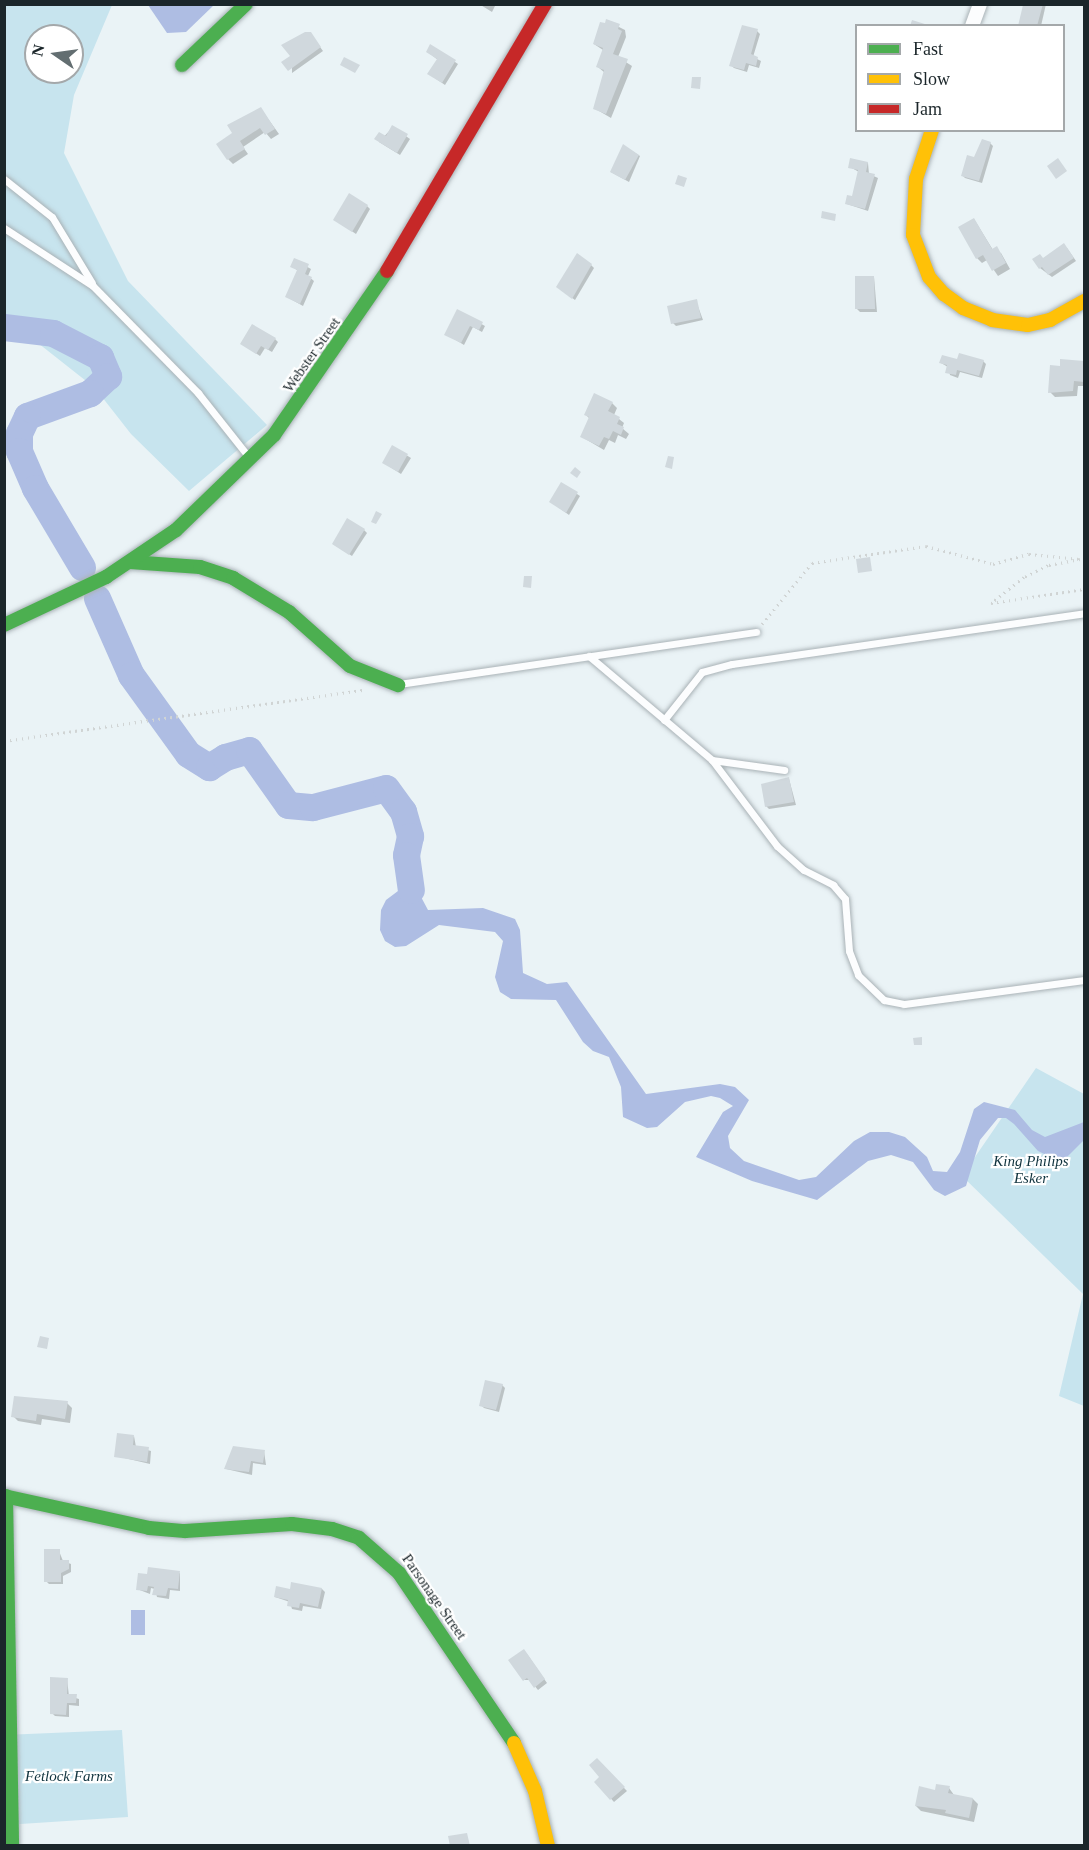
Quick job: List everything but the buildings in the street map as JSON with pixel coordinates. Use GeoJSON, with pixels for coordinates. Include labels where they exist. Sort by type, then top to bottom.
{"type":"FeatureCollection","features":[{"type":"Feature","properties":{"kind":"street"},"geometry":{"type":"LineString","coordinates":[[182,65],[246,4]]}},
{"type":"Feature","properties":{"kind":"street","name":"Webster Street"},"geometry":{"type":"LineString","coordinates":[[6,622],[75,594],[130,562],[177,530],[252,461],[314,383],[366,306],[545,4]]}},
{"type":"Feature","properties":{"kind":"street"},"geometry":{"type":"LineString","coordinates":[[973,24],[980,4]]}},
{"type":"Feature","properties":{"kind":"street"},"geometry":{"type":"LineString","coordinates":[[931,132],[916,179],[912,206],[913,236],[924,267],[944,294],[963,308],[992,320],[1028,325],[1050,320],[1084,301]]}},
{"type":"Feature","properties":{"kind":"street"},"geometry":{"type":"LineString","coordinates":[[130,562],[200,567],[233,578],[289,612],[313,637],[350,666],[398,685]]}},
{"type":"Feature","properties":{"kind":"street"},"geometry":{"type":"LineString","coordinates":[[5,1496],[12,1845]]}},
{"type":"Feature","properties":{"kind":"street","name":"Parsonage Street"},"geometry":{"type":"LineString","coordinates":[[5,1496],[149,1528],[185,1531],[313,1525],[364,1541],[399,1573],[515,1745],[535,1791],[548,1845]]}},
{"type":"Feature","properties":{"kind":"lane"},"geometry":{"type":"LineString","coordinates":[[4,179],[52,217],[93,286]]}},
{"type":"Feature","properties":{"kind":"lane"},"geometry":{"type":"LineString","coordinates":[[4,228],[93,286],[198,393],[252,461]]}},
{"type":"Feature","properties":{"kind":"lane"},"geometry":{"type":"LineString","coordinates":[[664,720],[702,672],[732,664],[1084,613]]}},
{"type":"Feature","properties":{"kind":"lane"},"geometry":{"type":"LineString","coordinates":[[398,685],[756,632]]}},
{"type":"Feature","properties":{"kind":"lane"},"geometry":{"type":"LineString","coordinates":[[588,656],[712,760],[777,846],[804,870],[833,885],[845,899],[849,951],[858,975],[884,1000],[904,1004],[1084,980]]}},
{"type":"Feature","properties":{"kind":"lane"},"geometry":{"type":"LineString","coordinates":[[712,760],[784,770]]}},
{"type":"Feature","properties":{"kind":"path"},"geometry":{"type":"LineString","coordinates":[[756,632],[812,563],[926,546],[993,564],[1029,554],[1080,559],[1048,565],[1024,577],[991,603],[1084,589]]}},
{"type":"Feature","properties":{"kind":"path"},"geometry":{"type":"LineString","coordinates":[[4,741],[364,689]]}},
{"type":"Feature","properties":{"kind":"green space"},"geometry":{"type":"Polygon","coordinates":[[[4,5],[112,5],[84,71],[84,24],[24,24],[24,84],[79,84],[74,95],[64,153],[128,281],[267,425],[189,491],[131,434],[95,388],[5,317],[4,5]]]}},
{"type":"Feature","properties":{"kind":"green space","name":"King Philips Esker"},"geometry":{"type":"Polygon","coordinates":[[[1036,1068],[1084,1094],[1084,1406],[1059,1396],[1083,1294],[962,1176],[1036,1068]]]}},
{"type":"Feature","properties":{"kind":"green space","name":"Fetlock Farms"},"geometry":{"type":"Polygon","coordinates":[[[122,1730],[128,1817],[5,1825],[4,1735],[122,1730]]]}},
{"type":"Feature","properties":{"kind":"water"},"geometry":{"type":"Polygon","coordinates":[[[148,5],[214,5],[186,32],[167,33],[148,5]]]}},
{"type":"Feature","properties":{"kind":"water"},"geometry":{"type":"Polygon","coordinates":[[[406,855],[421,867],[420,895],[428,910],[483,908],[515,919],[520,930],[523,973],[547,984],[567,982],[646,1094],[720,1084],[735,1087],[749,1100],[728,1136],[730,1148],[744,1161],[799,1180],[816,1177],[854,1141],[870,1132],[889,1132],[905,1137],[927,1157],[933,1171],[947,1172],[960,1152],[974,1109],[984,1102],[1015,1110],[1032,1130],[1045,1137],[1084,1122],[1084,1140],[1066,1158],[1055,1159],[1038,1151],[1006,1118],[998,1118],[980,1140],[966,1186],[945,1196],[934,1190],[913,1162],[891,1155],[868,1161],[817,1200],[752,1181],[696,1157],[723,1112],[733,1106],[720,1098],[711,1096],[685,1102],[657,1127],[647,1128],[623,1117],[621,1087],[609,1057],[593,1051],[583,1042],[556,1000],[511,999],[500,992],[495,977],[503,941],[495,932],[439,925],[406,946],[395,947],[385,941],[380,930],[381,910],[386,900],[402,888],[406,855]]]}},
{"type":"Feature","properties":{"kind":"water"},"geometry":{"type":"Polygon","coordinates":[[[131,1610],[145,1610],[145,1635],[131,1635],[131,1610]]]}},
{"type":"Feature","properties":{"kind":"waterway"},"geometry":{"type":"LineString","coordinates":[[4,327],[53,333],[100,357],[108,376],[90,393],[27,416],[19,433],[19,451],[35,488],[82,567]]}},
{"type":"Feature","properties":{"kind":"waterway"},"geometry":{"type":"LineString","coordinates":[[97,598],[131,675],[188,754],[209,767],[225,757],[249,750],[288,805],[313,807],[386,788],[403,811],[410,836],[406,855],[411,890]]}},
{"type":"Feature","properties":{"kind":"traffic: fast"},"geometry":{"type":"LineString","coordinates":[[182,65],[246,4]]}},
{"type":"Feature","properties":{"kind":"traffic: fast"},"geometry":{"type":"LineString","coordinates":[[4,625],[106,577],[176,530],[274,435],[387,271]]}},
{"type":"Feature","properties":{"kind":"traffic: fast"},"geometry":{"type":"LineString","coordinates":[[130,562],[200,567],[233,578],[289,612],[350,666],[398,685]]}},
{"type":"Feature","properties":{"kind":"traffic: fast"},"geometry":{"type":"LineString","coordinates":[[4,1496],[149,1528],[185,1531],[292,1524],[332,1529],[359,1538],[399,1573],[514,1743]]}},
{"type":"Feature","properties":{"kind":"traffic: fast"},"geometry":{"type":"LineString","coordinates":[[6,1496],[12,1846]]}},
{"type":"Feature","properties":{"kind":"traffic: slow"},"geometry":{"type":"LineString","coordinates":[[931,132],[916,179],[913,235],[929,277],[944,294],[963,308],[992,320],[1028,325],[1050,320],[1084,301]]}},
{"type":"Feature","properties":{"kind":"traffic: slow"},"geometry":{"type":"LineString","coordinates":[[514,1743],[535,1791],[548,1846]]}},
{"type":"Feature","properties":{"kind":"traffic: jam"},"geometry":{"type":"LineString","coordinates":[[387,271],[545,4]]}}]}
